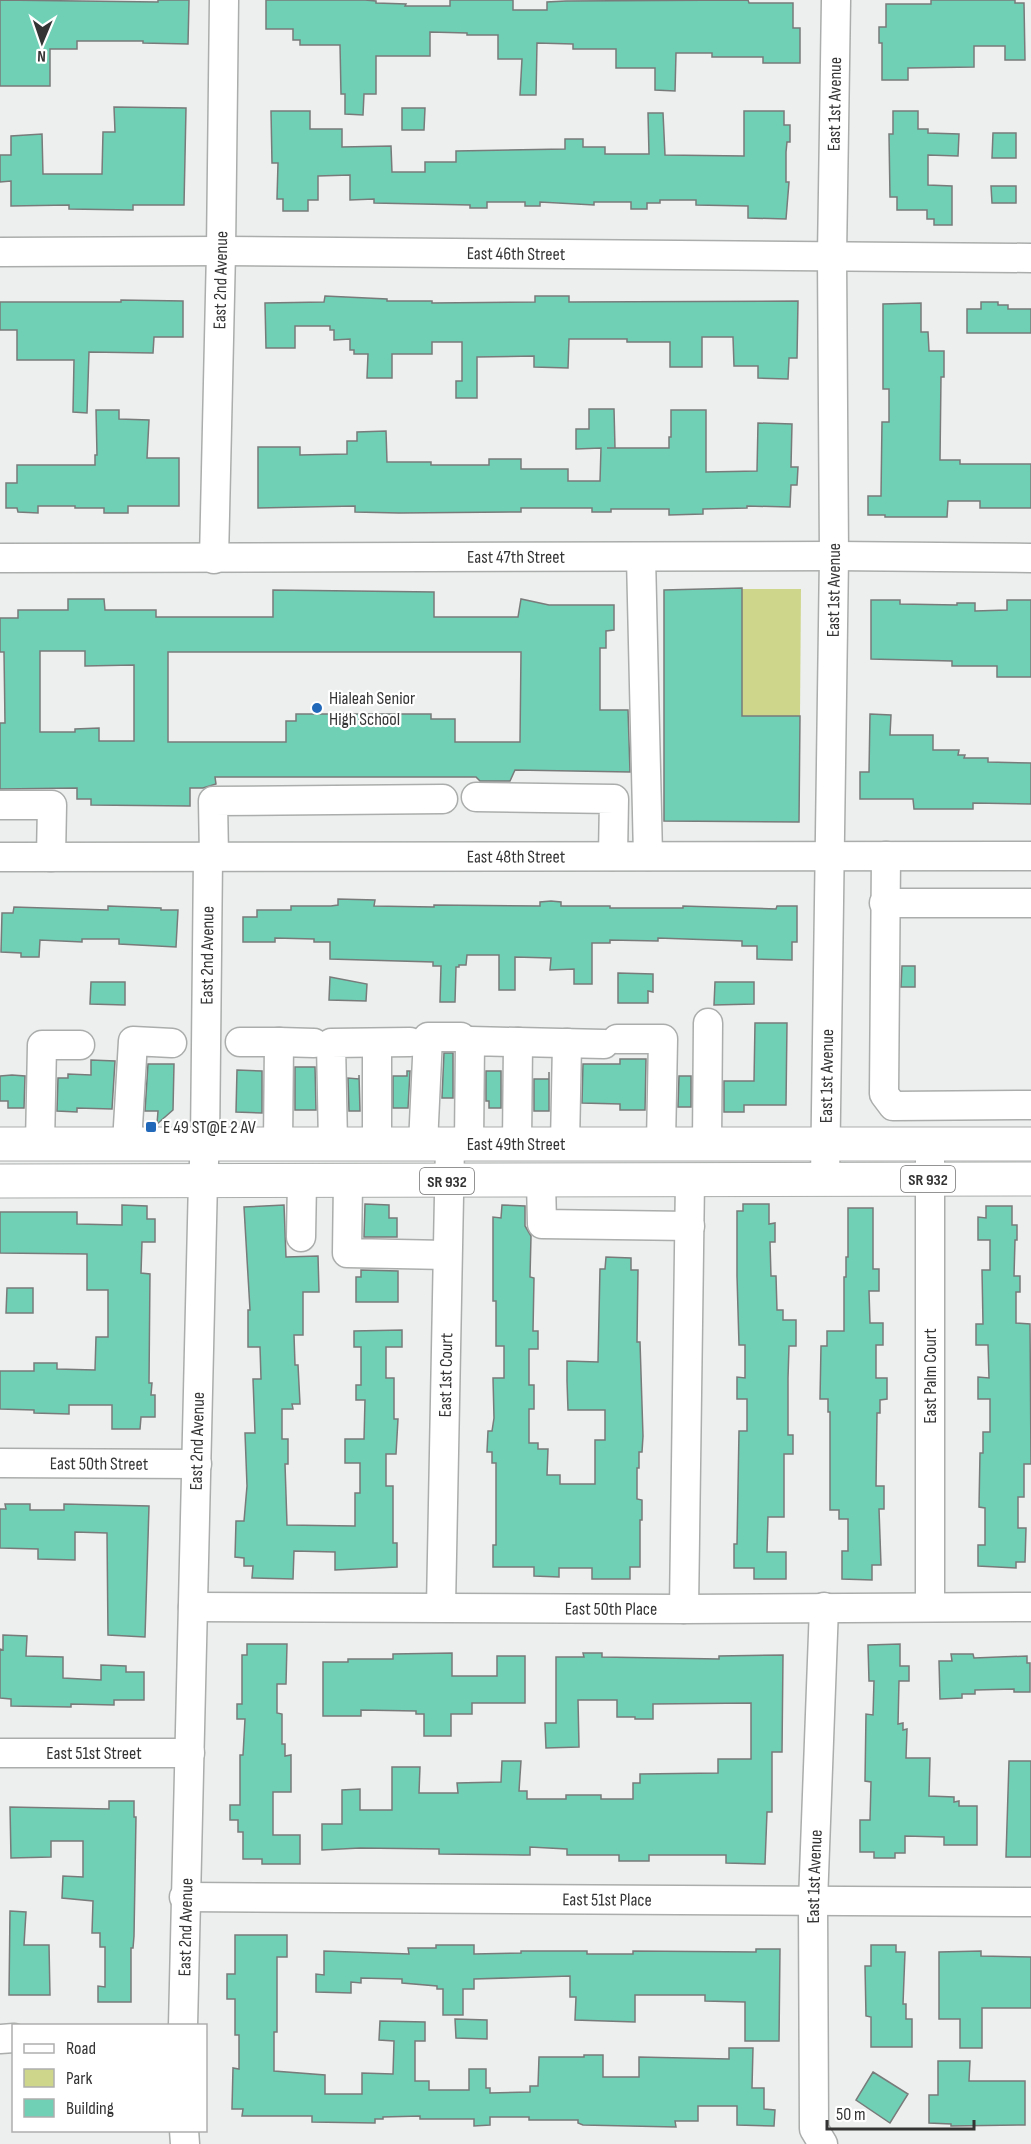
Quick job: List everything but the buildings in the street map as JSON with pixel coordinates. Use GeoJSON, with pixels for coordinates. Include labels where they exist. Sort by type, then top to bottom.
{"type":"FeatureCollection","features":[{"type":"Feature","properties":{"kind":"main road","name":"East 49th Street"},"geometry":{"type":"LineString","coordinates":[[0,1144],[1031,1144]]}},
{"type":"Feature","properties":{"kind":"main road","name":"East 49th Street"},"geometry":{"type":"LineString","coordinates":[[0,1181],[1031,1179]]}},
{"type":"Feature","properties":{"kind":"street","name":"East 2nd Avenue"},"geometry":{"type":"LineString","coordinates":[[214,559],[224,0]]}},
{"type":"Feature","properties":{"kind":"street","name":"East 1st Avenue"},"geometry":{"type":"LineString","coordinates":[[825,1180],[834,556],[832,256],[836,0]]}},
{"type":"Feature","properties":{"kind":"street","name":"East 46th Street"},"geometry":{"type":"LineString","coordinates":[[0,252],[221,251],[1031,258]]}},
{"type":"Feature","properties":{"kind":"street","name":"East 47th Street"},"geometry":{"type":"LineString","coordinates":[[0,558],[834,556],[1031,558]]}},
{"type":"Feature","properties":{"kind":"street"},"geometry":{"type":"LineString","coordinates":[[641,557],[648,856]]}},
{"type":"Feature","properties":{"kind":"street"},"geometry":{"type":"LineString","coordinates":[[477,797],[614,799],[613,856]]}},
{"type":"Feature","properties":{"kind":"street","name":"East 2nd Avenue"},"geometry":{"type":"LineString","coordinates":[[183,2024],[184,1897],[190,1753],[213,801],[443,799]]}},
{"type":"Feature","properties":{"kind":"street"},"geometry":{"type":"LineString","coordinates":[[0,805],[52,805],[51,857]]}},
{"type":"Feature","properties":{"kind":"street"},"geometry":{"type":"LineString","coordinates":[[885,856],[884,1094],[893,1106],[1031,1105]]}},
{"type":"Feature","properties":{"kind":"street","name":"East 48th Street"},"geometry":{"type":"LineString","coordinates":[[0,857],[1031,856]]}},
{"type":"Feature","properties":{"kind":"street"},"geometry":{"type":"LineString","coordinates":[[884,903],[1031,903]]}},
{"type":"Feature","properties":{"kind":"street"},"geometry":{"type":"LineString","coordinates":[[707,1143],[708,1023]]}},
{"type":"Feature","properties":{"kind":"street"},"geometry":{"type":"LineString","coordinates":[[447,1144],[428,1037],[461,1037]]}},
{"type":"Feature","properties":{"kind":"street"},"geometry":{"type":"LineString","coordinates":[[447,1144],[470,1041],[567,1043],[663,1040],[661,1143]]}},
{"type":"Feature","properties":{"kind":"street"},"geometry":{"type":"LineString","coordinates":[[127,1143],[133,1041],[172,1043]]}},
{"type":"Feature","properties":{"kind":"street"},"geometry":{"type":"LineString","coordinates":[[240,1042],[314,1043]]}},
{"type":"Feature","properties":{"kind":"street"},"geometry":{"type":"LineString","coordinates":[[278,1144],[279,1042]]}},
{"type":"Feature","properties":{"kind":"street"},"geometry":{"type":"LineString","coordinates":[[377,1042],[377,1144]]}},
{"type":"Feature","properties":{"kind":"street"},"geometry":{"type":"LineString","coordinates":[[333,1144],[331,1043],[410,1042]]}},
{"type":"Feature","properties":{"kind":"street"},"geometry":{"type":"LineString","coordinates":[[517,1144],[518,1042]]}},
{"type":"Feature","properties":{"kind":"street"},"geometry":{"type":"LineString","coordinates":[[565,1144],[567,1043]]}},
{"type":"Feature","properties":{"kind":"street"},"geometry":{"type":"LineString","coordinates":[[40,1144],[42,1045],[80,1045]]}},
{"type":"Feature","properties":{"kind":"street","name":"East 1st Court"},"geometry":{"type":"LineString","coordinates":[[441,1606],[449,1181],[447,1144]]}},
{"type":"Feature","properties":{"kind":"street","name":"East Palm Court"},"geometry":{"type":"LineString","coordinates":[[930,1144],[930,1607]]}},
{"type":"Feature","properties":{"kind":"street"},"geometry":{"type":"LineString","coordinates":[[541,1180],[542,1224],[690,1226]]}},
{"type":"Feature","properties":{"kind":"street"},"geometry":{"type":"LineString","coordinates":[[684,1609],[690,1180]]}},
{"type":"Feature","properties":{"kind":"street"},"geometry":{"type":"LineString","coordinates":[[301,1237],[302,1181]]}},
{"type":"Feature","properties":{"kind":"street"},"geometry":{"type":"LineString","coordinates":[[348,1181],[347,1253],[447,1255]]}},
{"type":"Feature","properties":{"kind":"street","name":"East 50th Street"},"geometry":{"type":"LineString","coordinates":[[0,1463],[197,1464]]}},
{"type":"Feature","properties":{"kind":"street","name":"East 50th Place"},"geometry":{"type":"LineString","coordinates":[[193,1607],[441,1606],[684,1609],[1031,1607]]}},
{"type":"Feature","properties":{"kind":"street","name":"East 1st Avenue"},"geometry":{"type":"LineString","coordinates":[[824,1607],[813,1902],[814,2129],[824,2144]]}},
{"type":"Feature","properties":{"kind":"street","name":"East 51st Street"},"geometry":{"type":"LineString","coordinates":[[0,1753],[190,1753]]}},
{"type":"Feature","properties":{"kind":"street","name":"East 51st Place"},"geometry":{"type":"LineString","coordinates":[[184,1897],[1031,1902]]}},
{"type":"Feature","properties":{"kind":"green space"},"geometry":{"type":"Polygon","coordinates":[[[742,589],[801,589],[800,716],[742,716],[742,589]]]}},
{"type":"Feature","properties":{"kind":"place","name":"Hialeah Senior High School"},"geometry":{"type":"Point","coordinates":[317,708]}},
{"type":"Feature","properties":{"kind":"place","name":"E 49 ST@E 2 AV"},"geometry":{"type":"Point","coordinates":[151,1127]}}]}
